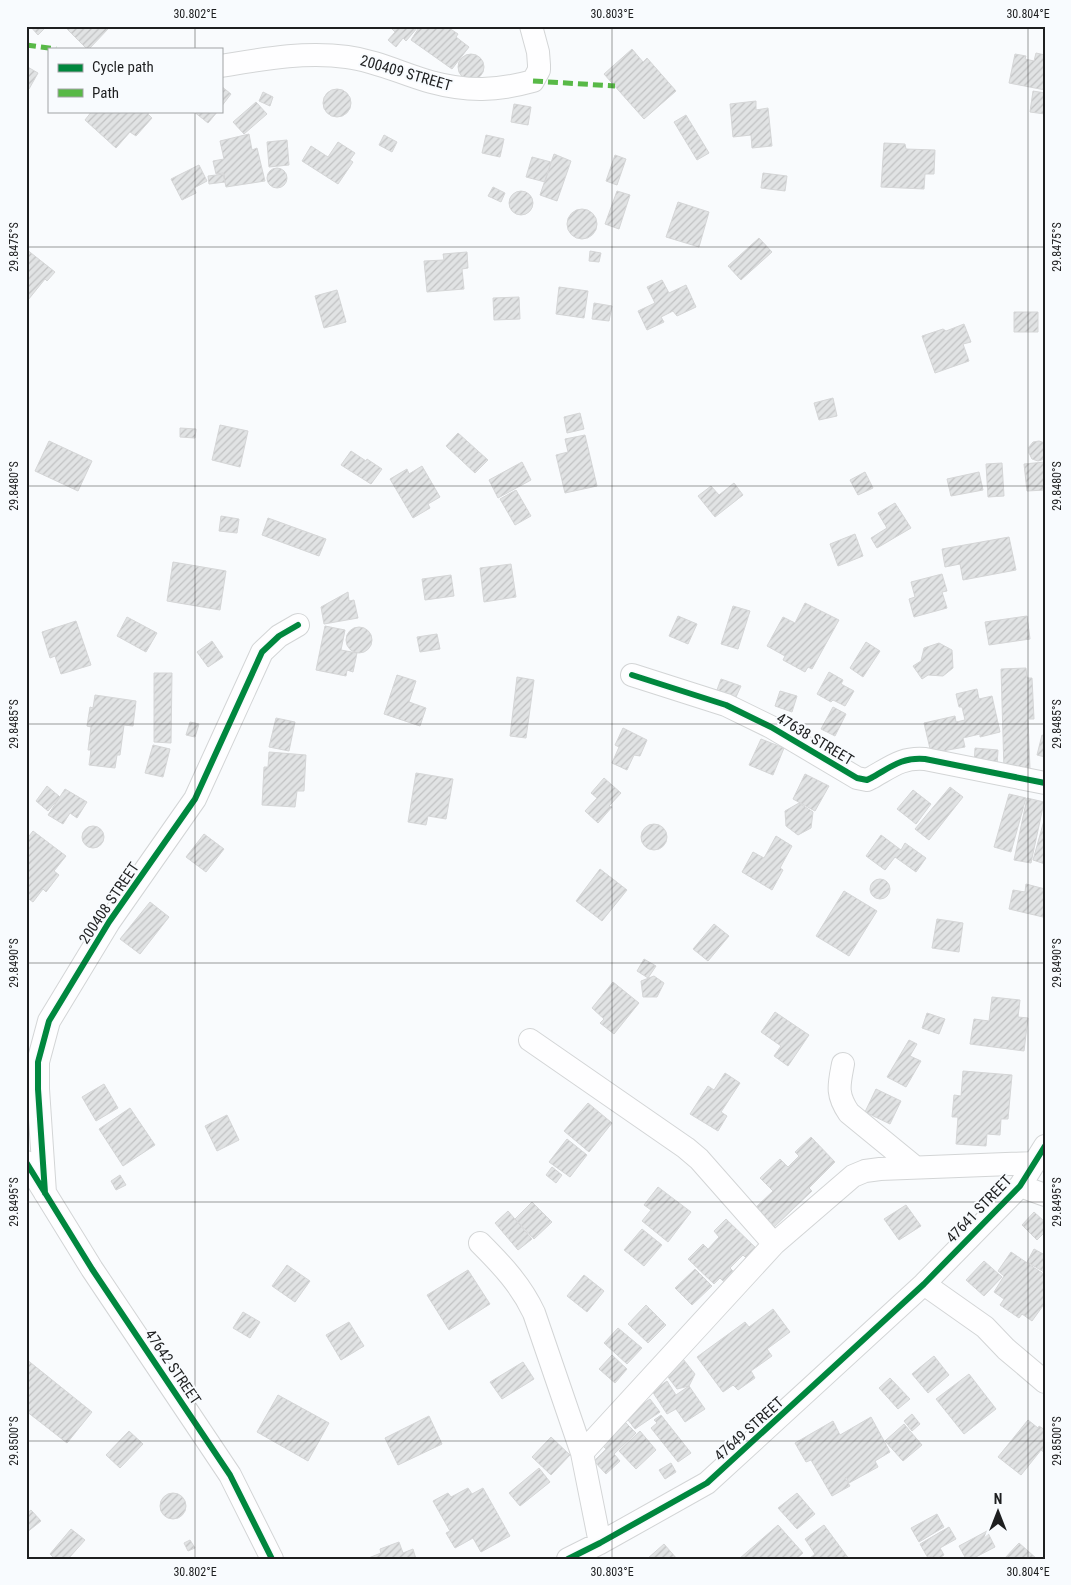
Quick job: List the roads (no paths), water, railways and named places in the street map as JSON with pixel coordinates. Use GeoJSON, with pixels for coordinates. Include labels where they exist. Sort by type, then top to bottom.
{"type":"FeatureCollection","features":[{"type":"Feature","properties":{"kind":"street","name":"200409 STREET"},"geometry":{"type":"LineString","coordinates":[[222,66],[280,56],[346,56],[373,61],[430,82],[468,90],[509,88],[533,81],[539,70],[538,52],[531,26]]}},
{"type":"Feature","properties":{"kind":"street","name":"200408 STREET"},"geometry":{"type":"LineString","coordinates":[[45,1193],[38,1062],[49,1021],[109,922],[195,799],[262,652],[280,636],[298,625]]}},
{"type":"Feature","properties":{"kind":"street","name":"47638 STREET"},"geometry":{"type":"LineString","coordinates":[[632,675],[726,705],[771,727],[857,778],[867,780],[901,761],[912,758],[1045,783]]}},
{"type":"Feature","properties":{"kind":"street"},"geometry":{"type":"LineString","coordinates":[[530,1040],[686,1148],[699,1159],[774,1244]]}},
{"type":"Feature","properties":{"kind":"street"},"geometry":{"type":"LineString","coordinates":[[843,1064],[839,1088],[843,1104],[849,1112],[914,1168]]}},
{"type":"Feature","properties":{"kind":"street"},"geometry":{"type":"LineString","coordinates":[[582,1453],[774,1244],[853,1176],[865,1171],[880,1169],[914,1168],[1040,1154]]}},
{"type":"Feature","properties":{"kind":"street","name":"47641 STREET"},"geometry":{"type":"LineString","coordinates":[[924,1284],[1020,1186],[1040,1154]]}},
{"type":"Feature","properties":{"kind":"street"},"geometry":{"type":"LineString","coordinates":[[26,1162],[45,1193]]}},
{"type":"Feature","properties":{"kind":"street"},"geometry":{"type":"LineString","coordinates":[[1020,1186],[1045,1196]]}},
{"type":"Feature","properties":{"kind":"street","name":"47642 STREET"},"geometry":{"type":"LineString","coordinates":[[45,1193],[92,1269],[230,1475],[272,1559]]}},
{"type":"Feature","properties":{"kind":"street"},"geometry":{"type":"LineString","coordinates":[[480,1243],[505,1268],[528,1299],[540,1329],[582,1453],[587,1552]]}},
{"type":"Feature","properties":{"kind":"street"},"geometry":{"type":"LineString","coordinates":[[924,1284],[985,1327],[1006,1349],[1045,1382]]}},
{"type":"Feature","properties":{"kind":"street","name":"47649 STREET"},"geometry":{"type":"LineString","coordinates":[[587,1552],[707,1484],[924,1284]]}}]}
